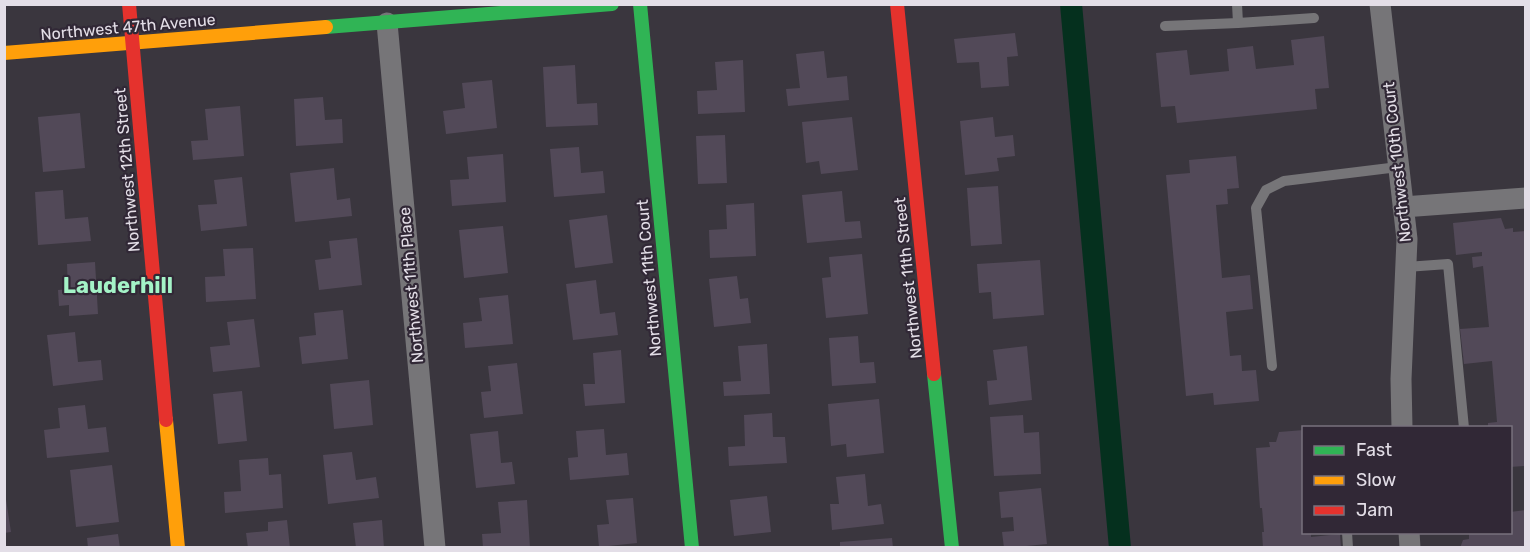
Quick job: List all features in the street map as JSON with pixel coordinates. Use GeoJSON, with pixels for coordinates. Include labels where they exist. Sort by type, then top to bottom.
{"type":"FeatureCollection","features":[{"type":"Feature","properties":{"kind":"street","name":"Northwest 12th Street"},"geometry":{"type":"LineString","coordinates":[[129,4],[178,548]]}},
{"type":"Feature","properties":{"kind":"street","name":"Northwest 47th Avenue"},"geometry":{"type":"LineString","coordinates":[[4,53],[612,4]]}},
{"type":"Feature","properties":{"kind":"street","name":"Northwest 11th Court"},"geometry":{"type":"LineString","coordinates":[[640,4],[692,548]]}},
{"type":"Feature","properties":{"kind":"street","name":"Northwest 11th Street"},"geometry":{"type":"LineString","coordinates":[[897,4],[952,548]]}},
{"type":"Feature","properties":{"kind":"street","name":"Northwest 10th Court"},"geometry":{"type":"LineString","coordinates":[[1380,4],[1407,239],[1402,426]]}},
{"type":"Feature","properties":{"kind":"street","name":"Northwest 11th Place"},"geometry":{"type":"LineString","coordinates":[[387,23],[435,548]]}},
{"type":"Feature","properties":{"kind":"street"},"geometry":{"type":"LineString","coordinates":[[1403,207],[1526,198]]}},
{"type":"Feature","properties":{"kind":"lane"},"geometry":{"type":"LineString","coordinates":[[1237,4],[1238,23]]}},
{"type":"Feature","properties":{"kind":"lane"},"geometry":{"type":"LineString","coordinates":[[1165,26],[1314,18]]}},
{"type":"Feature","properties":{"kind":"lane"},"geometry":{"type":"LineString","coordinates":[[1272,366],[1256,208],[1266,190],[1284,182],[1398,167]]}},
{"type":"Feature","properties":{"kind":"lane"},"geometry":{"type":"LineString","coordinates":[[1406,267],[1448,264],[1464,426]]}},
{"type":"Feature","properties":{"kind":"building"},"geometry":{"type":"Polygon","coordinates":[[[1015,33],[1018,56],[1007,57],[1009,86],[981,88],[979,62],[957,63],[954,39],[1015,33]]]}},
{"type":"Feature","properties":{"kind":"building"},"geometry":{"type":"Polygon","coordinates":[[[1324,36],[1329,88],[1315,89],[1317,109],[1177,123],[1175,106],[1161,107],[1156,53],[1187,50],[1190,75],[1229,71],[1227,49],[1253,46],[1256,69],[1294,65],[1291,40],[1324,36]]]}},
{"type":"Feature","properties":{"kind":"building"},"geometry":{"type":"Polygon","coordinates":[[[824,51],[827,78],[847,76],[849,100],[788,106],[786,89],[800,88],[796,54],[824,51]]]}},
{"type":"Feature","properties":{"kind":"building"},"geometry":{"type":"Polygon","coordinates":[[[743,60],[745,112],[698,114],[697,91],[717,90],[715,62],[743,60]]]}},
{"type":"Feature","properties":{"kind":"building"},"geometry":{"type":"Polygon","coordinates":[[[575,65],[577,104],[597,103],[598,125],[546,127],[543,67],[575,65]]]}},
{"type":"Feature","properties":{"kind":"building"},"geometry":{"type":"Polygon","coordinates":[[[492,80],[497,128],[446,134],[443,111],[465,108],[462,83],[492,80]]]}},
{"type":"Feature","properties":{"kind":"building"},"geometry":{"type":"Polygon","coordinates":[[[323,97],[325,120],[342,119],[343,143],[296,146],[294,99],[323,97]]]}},
{"type":"Feature","properties":{"kind":"building"},"geometry":{"type":"Polygon","coordinates":[[[240,106],[244,156],[193,160],[191,141],[208,140],[205,109],[240,106]]]}},
{"type":"Feature","properties":{"kind":"building"},"geometry":{"type":"Polygon","coordinates":[[[80,113],[85,168],[43,172],[38,117],[80,113]]]}},
{"type":"Feature","properties":{"kind":"building"},"geometry":{"type":"Polygon","coordinates":[[[852,117],[858,170],[821,174],[819,161],[806,163],[802,122],[852,117]]]}},
{"type":"Feature","properties":{"kind":"building"},"geometry":{"type":"Polygon","coordinates":[[[993,117],[995,137],[1013,135],[1015,156],[997,158],[999,171],[965,175],[960,121],[993,117]]]}},
{"type":"Feature","properties":{"kind":"building"},"geometry":{"type":"Polygon","coordinates":[[[725,135],[727,183],[698,184],[696,136],[725,135]]]}},
{"type":"Feature","properties":{"kind":"building"},"geometry":{"type":"Polygon","coordinates":[[[579,147],[581,173],[603,171],[605,193],[554,197],[550,149],[579,147]]]}},
{"type":"Feature","properties":{"kind":"building"},"geometry":{"type":"Polygon","coordinates":[[[503,154],[506,202],[452,206],[450,180],[469,179],[467,157],[503,154]]]}},
{"type":"Feature","properties":{"kind":"building"},"geometry":{"type":"Polygon","coordinates":[[[1236,156],[1239,188],[1227,189],[1228,204],[1216,205],[1222,278],[1250,275],[1253,309],[1226,312],[1230,356],[1241,355],[1242,371],[1256,370],[1259,401],[1214,405],[1213,393],[1186,396],[1166,175],[1190,173],[1189,160],[1236,156]]]}},
{"type":"Feature","properties":{"kind":"building"},"geometry":{"type":"Polygon","coordinates":[[[334,168],[337,200],[350,198],[352,216],[295,222],[290,173],[334,168]]]}},
{"type":"Feature","properties":{"kind":"building"},"geometry":{"type":"Polygon","coordinates":[[[242,177],[247,226],[201,231],[198,205],[217,204],[214,180],[242,177]]]}},
{"type":"Feature","properties":{"kind":"building"},"geometry":{"type":"Polygon","coordinates":[[[998,186],[1002,244],[971,246],[967,188],[998,186]]]}},
{"type":"Feature","properties":{"kind":"building"},"geometry":{"type":"Polygon","coordinates":[[[63,190],[65,219],[88,217],[91,241],[38,245],[35,192],[63,190]]]}},
{"type":"Feature","properties":{"kind":"building"},"geometry":{"type":"Polygon","coordinates":[[[842,191],[845,222],[860,221],[862,238],[807,243],[802,195],[842,191]]]}},
{"type":"Feature","properties":{"kind":"building"},"geometry":{"type":"Polygon","coordinates":[[[754,203],[756,256],[710,258],[709,230],[727,229],[726,205],[754,203]]]}},
{"type":"Feature","properties":{"kind":"building"},"geometry":{"type":"Polygon","coordinates":[[[607,215],[613,263],[575,268],[569,220],[607,215]]]}},
{"type":"Feature","properties":{"kind":"building"},"geometry":{"type":"Polygon","coordinates":[[[1501,218],[1505,229],[1513,228],[1513,232],[1526,231],[1526,462],[1524,466],[1512,467],[1512,426],[1488,426],[1488,423],[1497,422],[1492,361],[1464,364],[1460,329],[1489,327],[1483,266],[1473,268],[1472,257],[1482,256],[1482,252],[1456,255],[1453,223],[1501,218]]]}},
{"type":"Feature","properties":{"kind":"building"},"geometry":{"type":"Polygon","coordinates":[[[503,226],[508,273],[464,278],[459,230],[503,226]]]}},
{"type":"Feature","properties":{"kind":"building"},"geometry":{"type":"Polygon","coordinates":[[[357,238],[362,285],[319,290],[315,260],[331,258],[329,241],[357,238]]]}},
{"type":"Feature","properties":{"kind":"building"},"geometry":{"type":"Polygon","coordinates":[[[253,248],[256,299],[206,302],[205,277],[225,276],[223,249],[253,248]]]}},
{"type":"Feature","properties":{"kind":"building"},"geometry":{"type":"Polygon","coordinates":[[[862,254],[868,314],[826,318],[822,278],[831,277],[829,257],[862,254]]]}},
{"type":"Feature","properties":{"kind":"building"},"geometry":{"type":"Polygon","coordinates":[[[1040,260],[1044,315],[993,319],[991,292],[979,293],[977,264],[1040,260]]]}},
{"type":"Feature","properties":{"kind":"building"},"geometry":{"type":"Polygon","coordinates":[[[95,262],[98,314],[69,316],[69,305],[59,306],[58,290],[68,289],[67,264],[95,262]]]}},
{"type":"Feature","properties":{"kind":"building"},"geometry":{"type":"Polygon","coordinates":[[[737,276],[740,299],[748,298],[751,323],[714,327],[709,279],[737,276]]]}},
{"type":"Feature","properties":{"kind":"building"},"geometry":{"type":"Polygon","coordinates":[[[596,280],[600,314],[615,312],[618,335],[573,340],[566,284],[596,280]]]}},
{"type":"Feature","properties":{"kind":"building"},"geometry":{"type":"Polygon","coordinates":[[[508,295],[513,344],[465,348],[463,323],[482,321],[479,298],[508,295]]]}},
{"type":"Feature","properties":{"kind":"building"},"geometry":{"type":"Polygon","coordinates":[[[343,310],[348,359],[302,364],[299,337],[316,335],[314,313],[343,310]]]}},
{"type":"Feature","properties":{"kind":"building"},"geometry":{"type":"Polygon","coordinates":[[[254,319],[260,367],[213,372],[210,347],[230,345],[227,322],[254,319]]]}},
{"type":"Feature","properties":{"kind":"building"},"geometry":{"type":"Polygon","coordinates":[[[75,332],[78,362],[101,360],[103,380],[53,386],[47,335],[75,332]]]}},
{"type":"Feature","properties":{"kind":"building"},"geometry":{"type":"Polygon","coordinates":[[[858,336],[860,363],[874,362],[876,383],[832,386],[829,338],[858,336]]]}},
{"type":"Feature","properties":{"kind":"building"},"geometry":{"type":"Polygon","coordinates":[[[767,344],[770,394],[724,396],[723,382],[741,381],[738,346],[767,344]]]}},
{"type":"Feature","properties":{"kind":"building"},"geometry":{"type":"Polygon","coordinates":[[[1027,346],[1032,400],[989,405],[987,381],[997,380],[993,350],[1027,346]]]}},
{"type":"Feature","properties":{"kind":"building"},"geometry":{"type":"Polygon","coordinates":[[[621,350],[625,403],[585,406],[583,384],[595,384],[593,353],[621,350]]]}},
{"type":"Feature","properties":{"kind":"building"},"geometry":{"type":"Polygon","coordinates":[[[517,363],[523,414],[484,418],[481,392],[491,391],[488,366],[517,363]]]}},
{"type":"Feature","properties":{"kind":"building"},"geometry":{"type":"Polygon","coordinates":[[[369,380],[373,425],[334,429],[330,384],[369,380]]]}},
{"type":"Feature","properties":{"kind":"building"},"geometry":{"type":"Polygon","coordinates":[[[242,391],[247,441],[218,444],[213,394],[242,391]]]}},
{"type":"Feature","properties":{"kind":"building"},"geometry":{"type":"Polygon","coordinates":[[[879,399],[884,453],[847,457],[846,444],[831,446],[828,404],[879,399]]]}},
{"type":"Feature","properties":{"kind":"building"},"geometry":{"type":"Polygon","coordinates":[[[85,405],[88,429],[106,427],[109,452],[47,458],[44,430],[60,428],[58,408],[85,405]]]}},
{"type":"Feature","properties":{"kind":"building"},"geometry":{"type":"Polygon","coordinates":[[[772,413],[773,437],[785,437],[787,463],[729,466],[728,447],[745,446],[744,415],[772,413]]]}},
{"type":"Feature","properties":{"kind":"building"},"geometry":{"type":"Polygon","coordinates":[[[1023,415],[1024,433],[1039,432],[1041,474],[994,476],[990,417],[1023,415]]]}},
{"type":"Feature","properties":{"kind":"building"},"geometry":{"type":"Polygon","coordinates":[[[604,429],[606,455],[627,453],[629,475],[570,480],[568,458],[578,457],[576,431],[604,429]]]}},
{"type":"Feature","properties":{"kind":"building"},"geometry":{"type":"Polygon","coordinates":[[[1302,430],[1302,534],[1311,534],[1311,537],[1340,534],[1341,548],[1263,548],[1262,532],[1264,532],[1256,448],[1270,447],[1269,442],[1276,442],[1279,432],[1302,430]]]}},
{"type":"Feature","properties":{"kind":"building"},"geometry":{"type":"Polygon","coordinates":[[[498,431],[501,463],[512,462],[515,484],[476,488],[470,434],[498,431]]]}},
{"type":"Feature","properties":{"kind":"building"},"geometry":{"type":"Polygon","coordinates":[[[352,452],[356,480],[376,477],[379,498],[328,504],[323,455],[352,452]]]}},
{"type":"Feature","properties":{"kind":"building"},"geometry":{"type":"Polygon","coordinates":[[[268,458],[269,475],[281,474],[283,508],[225,513],[224,492],[241,491],[239,460],[268,458]]]}},
{"type":"Feature","properties":{"kind":"building"},"geometry":{"type":"Polygon","coordinates":[[[112,465],[119,522],[76,527],[70,470],[112,465]]]}},
{"type":"Feature","properties":{"kind":"building"},"geometry":{"type":"Polygon","coordinates":[[[865,474],[868,506],[881,504],[884,524],[832,530],[830,504],[839,504],[836,477],[865,474]]]}},
{"type":"Feature","properties":{"kind":"building"},"geometry":{"type":"Polygon","coordinates":[[[4,486],[11,532],[4,533],[4,486]]]}},
{"type":"Feature","properties":{"kind":"building"},"geometry":{"type":"Polygon","coordinates":[[[1041,488],[1047,544],[1004,548],[1002,532],[1014,531],[1013,517],[1001,518],[999,492],[1041,488]]]}},
{"type":"Feature","properties":{"kind":"building"},"geometry":{"type":"Polygon","coordinates":[[[767,496],[771,532],[734,536],[730,500],[767,496]]]}},
{"type":"Feature","properties":{"kind":"building"},"geometry":{"type":"Polygon","coordinates":[[[633,498],[637,543],[599,547],[597,525],[609,524],[606,500],[633,498]]]}},
{"type":"Feature","properties":{"kind":"building"},"geometry":{"type":"Polygon","coordinates":[[[527,500],[530,548],[483,548],[482,534],[501,533],[498,502],[527,500]]]}},
{"type":"Feature","properties":{"kind":"building"},"geometry":{"type":"Polygon","coordinates":[[[1526,510],[1526,548],[1460,548],[1463,540],[1469,539],[1469,534],[1512,534],[1512,512],[1526,510]]]}},
{"type":"Feature","properties":{"kind":"building"},"geometry":{"type":"Polygon","coordinates":[[[287,520],[290,548],[248,548],[246,533],[268,531],[268,522],[287,520]]]}},
{"type":"Feature","properties":{"kind":"building"},"geometry":{"type":"Polygon","coordinates":[[[382,520],[384,548],[356,548],[353,523],[382,520]]]}},
{"type":"Feature","properties":{"kind":"building"},"geometry":{"type":"Polygon","coordinates":[[[118,534],[120,548],[88,548],[87,538],[118,534]]]}},
{"type":"Feature","properties":{"kind":"building"},"geometry":{"type":"Polygon","coordinates":[[[892,538],[893,548],[840,548],[840,542],[892,538]]]}},
{"type":"Feature","properties":{"kind":"waterway"},"geometry":{"type":"LineString","coordinates":[[1071,4],[1120,548]]}},
{"type":"Feature","properties":{"kind":"traffic: fast"},"geometry":{"type":"LineString","coordinates":[[326,27],[612,4]]}},
{"type":"Feature","properties":{"kind":"traffic: fast"},"geometry":{"type":"LineString","coordinates":[[640,4],[692,548]]}},
{"type":"Feature","properties":{"kind":"traffic: fast"},"geometry":{"type":"LineString","coordinates":[[934,374],[952,548]]}},
{"type":"Feature","properties":{"kind":"traffic: slow"},"geometry":{"type":"LineString","coordinates":[[4,53],[326,27]]}},
{"type":"Feature","properties":{"kind":"traffic: slow"},"geometry":{"type":"LineString","coordinates":[[166,420],[178,548]]}},
{"type":"Feature","properties":{"kind":"traffic: jam"},"geometry":{"type":"LineString","coordinates":[[129,4],[166,420]]}},
{"type":"Feature","properties":{"kind":"traffic: jam"},"geometry":{"type":"LineString","coordinates":[[897,4],[934,374]]}},
{"type":"Feature","properties":{"kind":"district","name":"Lauderhill"},"geometry":{"type":"Point","coordinates":[118,285]}}]}
